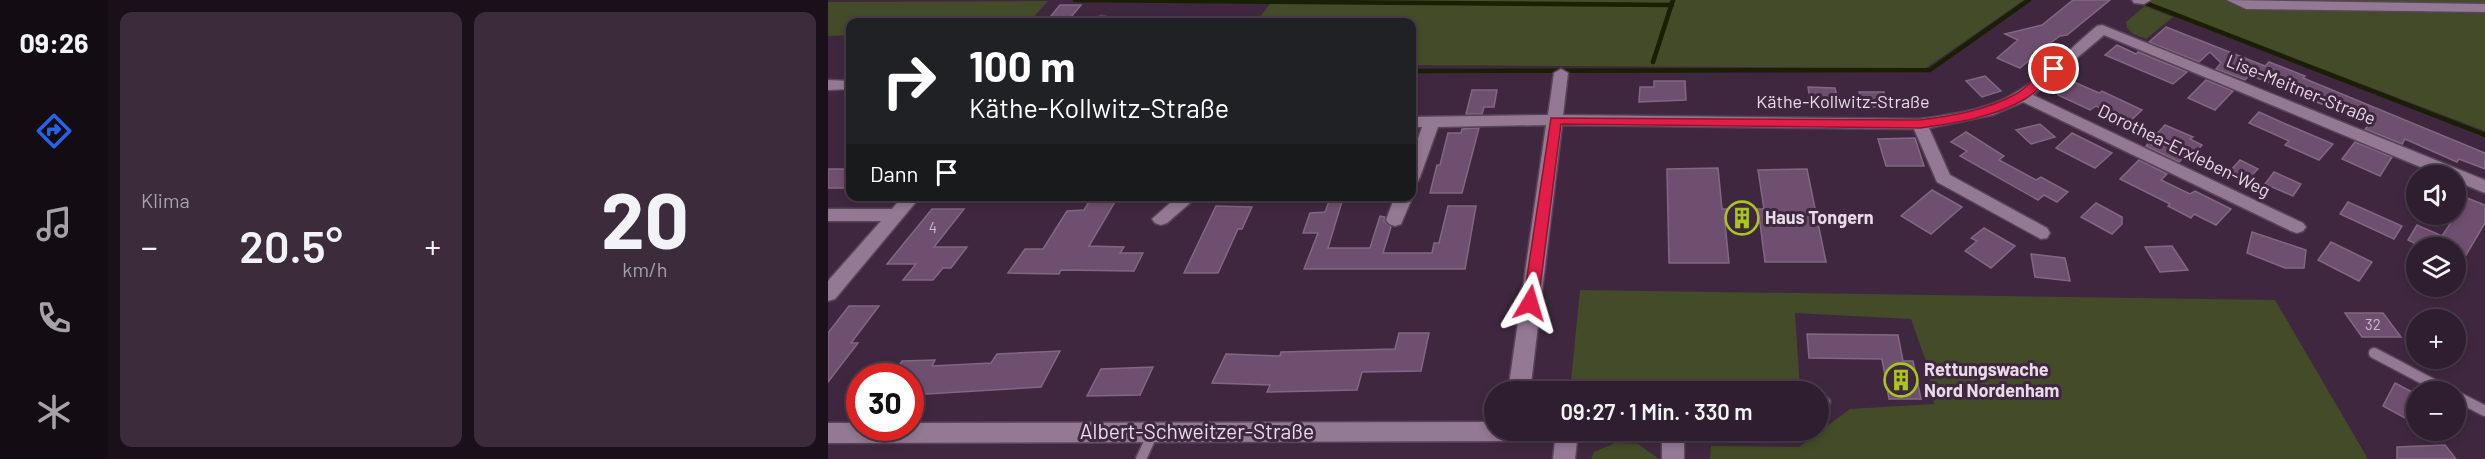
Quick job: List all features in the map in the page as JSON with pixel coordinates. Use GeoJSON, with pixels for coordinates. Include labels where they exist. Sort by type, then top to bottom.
{"type":"FeatureCollection","features":[{"type":"Feature","properties":{"kind":"street"},"geometry":{"type":"LineString","coordinates":[[2139,0],[2144,0]]}},
{"type":"Feature","properties":{"kind":"street"},"geometry":{"type":"LineString","coordinates":[[2234,0],[2246,5],[2485,8]]}},
{"type":"Feature","properties":{"kind":"street","name":"Käthe-Kollwitz-Straße"},"geometry":{"type":"LineString","coordinates":[[1416,122],[1555,120],[1920,124],[1977,113],[2023,96],[2102,29]]}},
{"type":"Feature","properties":{"kind":"street","name":"Lise-Meitner-Straße"},"geometry":{"type":"LineString","coordinates":[[2102,29],[2485,186]]}},
{"type":"Feature","properties":{"kind":"street"},"geometry":{"type":"LineString","coordinates":[[1520,381],[1562,73]]}},
{"type":"Feature","properties":{"kind":"street"},"geometry":{"type":"LineString","coordinates":[[828,85],[846,85]]}},
{"type":"Feature","properties":{"kind":"street","name":"Dorothea-Erxleben-Weg"},"geometry":{"type":"LineString","coordinates":[[2023,96],[2297,227]]}},
{"type":"Feature","properties":{"kind":"street"},"geometry":{"type":"LineString","coordinates":[[1416,166],[1432,122]]}},
{"type":"Feature","properties":{"kind":"street"},"geometry":{"type":"LineString","coordinates":[[1920,124],[1943,178],[2041,233]]}},
{"type":"Feature","properties":{"kind":"street"},"geometry":{"type":"LineString","coordinates":[[828,294],[909,201]]}},
{"type":"Feature","properties":{"kind":"street"},"geometry":{"type":"LineString","coordinates":[[1161,219],[1184,201]]}},
{"type":"Feature","properties":{"kind":"street"},"geometry":{"type":"LineString","coordinates":[[1395,220],[1402,201]]}},
{"type":"Feature","properties":{"kind":"street"},"geometry":{"type":"LineString","coordinates":[[828,215],[897,214]]}},
{"type":"Feature","properties":{"kind":"street","name":"Albert-Schweitzer-Straße"},"geometry":{"type":"LineString","coordinates":[[828,433],[1484,431]]}},
{"type":"Feature","properties":{"kind":"street"},"geometry":{"type":"LineString","coordinates":[[1564,459],[1566,441]]}},
{"type":"Feature","properties":{"kind":"street"},"geometry":{"type":"LineString","coordinates":[[1673,441],[1673,459]]}},
{"type":"Feature","properties":{"kind":"lane"},"geometry":{"type":"LineString","coordinates":[[2374,353],[2427,381]]}},
{"type":"Feature","properties":{"kind":"lane"},"geometry":{"type":"LineString","coordinates":[[2466,401],[2485,411]]}},
{"type":"Feature","properties":{"kind":"lane"},"geometry":{"type":"LineString","coordinates":[[1141,459],[1154,432]]}},
{"type":"Feature","properties":{"kind":"green space"},"geometry":{"type":"Polygon","coordinates":[[[1273,0],[2024,0],[1926,68],[1416,65],[1416,18],[1259,18],[1273,0]]]}},
{"type":"Feature","properties":{"kind":"green space"},"geometry":{"type":"Polygon","coordinates":[[[2142,0],[2485,0],[2485,131],[2142,0]]]}},
{"type":"Feature","properties":{"kind":"green space"},"geometry":{"type":"Polygon","coordinates":[[[1048,1],[1033,18],[846,18],[846,35],[828,36],[828,2],[1048,1]]]}},
{"type":"Feature","properties":{"kind":"green space"},"geometry":{"type":"Polygon","coordinates":[[[2145,6],[2173,17],[2146,39],[2133,34],[2127,28],[2126,22],[2145,6]]]}},
{"type":"Feature","properties":{"kind":"green space"},"geometry":{"type":"Polygon","coordinates":[[[1580,290],[2275,300],[2368,459],[1710,459],[1711,446],[1799,447],[1807,441],[1829,441],[1829,425],[1850,409],[1934,404],[1928,367],[1911,319],[1795,313],[1799,381],[1571,381],[1580,290]]]}},
{"type":"Feature","properties":{"kind":"green space"},"geometry":{"type":"Polygon","coordinates":[[[1615,443],[1638,444],[1659,459],[1591,459],[1594,452],[1615,443]]]}},
{"type":"Feature","properties":{"kind":"building"},"geometry":{"type":"Polygon","coordinates":[[[2073,0],[2110,0],[2067,35],[2060,36],[2020,68],[1997,58],[2018,40],[2005,34],[2042,25],[2073,0]]]}},
{"type":"Feature","properties":{"kind":"building"},"geometry":{"type":"Polygon","coordinates":[[[1060,5],[1081,5],[1070,18],[1049,18],[1060,5]]]}},
{"type":"Feature","properties":{"kind":"building"},"geometry":{"type":"Polygon","coordinates":[[[2166,27],[2265,66],[2269,62],[2305,76],[2303,78],[2485,153],[2485,169],[2459,159],[2457,162],[2405,139],[2402,144],[2365,129],[2369,125],[2356,118],[2250,75],[2245,80],[2216,69],[2221,63],[2210,52],[2199,62],[2149,42],[2166,27]]]}},
{"type":"Feature","properties":{"kind":"building"},"geometry":{"type":"Polygon","coordinates":[[[2117,45],[2187,72],[2173,84],[2105,55],[2117,45]]]}},
{"type":"Feature","properties":{"kind":"building"},"geometry":{"type":"Polygon","coordinates":[[[1985,76],[2001,91],[1982,97],[1966,81],[1985,76]]]}},
{"type":"Feature","properties":{"kind":"building"},"geometry":{"type":"Polygon","coordinates":[[[2206,80],[2233,91],[2215,110],[2188,98],[2206,80]]]}},
{"type":"Feature","properties":{"kind":"building"},"geometry":{"type":"Polygon","coordinates":[[[1654,81],[1685,81],[1686,100],[1639,102],[1640,87],[1654,87],[1654,81]]]}},
{"type":"Feature","properties":{"kind":"building"},"geometry":{"type":"Polygon","coordinates":[[[2074,82],[2099,93],[2102,91],[2142,110],[2129,122],[2096,106],[2090,110],[2058,95],[2074,82]]]}},
{"type":"Feature","properties":{"kind":"building"},"geometry":{"type":"Polygon","coordinates":[[[1808,87],[1835,88],[1839,105],[1811,105],[1808,87]]]}},
{"type":"Feature","properties":{"kind":"building"},"geometry":{"type":"Polygon","coordinates":[[[1472,90],[1497,90],[1494,107],[1484,107],[1482,114],[1466,114],[1472,90]]]}},
{"type":"Feature","properties":{"kind":"building"},"geometry":{"type":"Polygon","coordinates":[[[1859,92],[1884,92],[1888,107],[1862,107],[1859,92]]]}},
{"type":"Feature","properties":{"kind":"building"},"geometry":{"type":"Polygon","coordinates":[[[2259,112],[2333,144],[2319,160],[2285,145],[2289,141],[2249,123],[2259,112]]]}},
{"type":"Feature","properties":{"kind":"building"},"geometry":{"type":"Polygon","coordinates":[[[2040,124],[2055,137],[2031,144],[2016,130],[2040,124]]]}},
{"type":"Feature","properties":{"kind":"building"},"geometry":{"type":"Polygon","coordinates":[[[2165,125],[2193,137],[2190,139],[2202,145],[2189,161],[2183,158],[2179,162],[2146,146],[2165,125]]]}},
{"type":"Feature","properties":{"kind":"building"},"geometry":{"type":"Polygon","coordinates":[[[1479,128],[1462,193],[1430,193],[1448,133],[1461,133],[1462,129],[1479,128]]]}},
{"type":"Feature","properties":{"kind":"building"},"geometry":{"type":"Polygon","coordinates":[[[1966,132],[2004,156],[1999,160],[2036,180],[2041,177],[2068,192],[2057,202],[2044,195],[2038,200],[1960,156],[1967,151],[1951,142],[1966,132]]]}},
{"type":"Feature","properties":{"kind":"building"},"geometry":{"type":"Polygon","coordinates":[[[2072,133],[2112,153],[2095,168],[2056,148],[2072,133]]]}},
{"type":"Feature","properties":{"kind":"building"},"geometry":{"type":"Polygon","coordinates":[[[1915,138],[1924,166],[1886,166],[1878,139],[1915,138]]]}},
{"type":"Feature","properties":{"kind":"building"},"geometry":{"type":"Polygon","coordinates":[[[2355,142],[2392,157],[2380,176],[2342,159],[2355,142]]]}},
{"type":"Feature","properties":{"kind":"building"},"geometry":{"type":"Polygon","coordinates":[[[2139,160],[2167,174],[2161,180],[2190,194],[2195,191],[2231,209],[2216,225],[2194,214],[2191,218],[2168,206],[2170,204],[2120,179],[2139,160]]]}},
{"type":"Feature","properties":{"kind":"building"},"geometry":{"type":"Polygon","coordinates":[[[2240,160],[2258,169],[2247,180],[2230,171],[2240,160]]]}},
{"type":"Feature","properties":{"kind":"building","name":"Haus Tongern"},"geometry":{"type":"Polygon","coordinates":[[[1718,168],[1722,209],[1764,209],[1758,170],[1807,169],[1826,262],[1765,262],[1760,223],[1725,223],[1729,263],[1669,263],[1667,169],[1718,168]]]}},
{"type":"Feature","properties":{"kind":"building"},"geometry":{"type":"Polygon","coordinates":[[[828,169],[846,169],[846,187],[828,188],[828,169]]]}},
{"type":"Feature","properties":{"kind":"building"},"geometry":{"type":"Polygon","coordinates":[[[2274,172],[2301,184],[2293,196],[2265,184],[2274,172]]]}},
{"type":"Feature","properties":{"kind":"building"},"geometry":{"type":"Polygon","coordinates":[[[1932,190],[1962,207],[1931,234],[1901,216],[1932,190]]]}},
{"type":"Feature","properties":{"kind":"building"},"geometry":{"type":"Polygon","coordinates":[[[2466,200],[2485,205],[2485,223],[2466,255],[2466,237],[2410,237],[2417,225],[2442,236],[2449,225],[2466,225],[2466,200]]]}},
{"type":"Feature","properties":{"kind":"building"},"geometry":{"type":"Polygon","coordinates":[[[1089,201],[1115,201],[1089,246],[1124,247],[1120,253],[1143,253],[1134,271],[1061,270],[1059,274],[1008,273],[1025,249],[1043,249],[1067,211],[1084,210],[1089,201]]]}},
{"type":"Feature","properties":{"kind":"building"},"geometry":{"type":"Polygon","coordinates":[[[1329,201],[1342,201],[1328,248],[1370,248],[1380,216],[1385,217],[1384,221],[1391,227],[1383,253],[1432,253],[1434,243],[1439,243],[1448,206],[1476,206],[1465,269],[1304,269],[1318,233],[1303,233],[1310,213],[1325,212],[1329,201]]]}},
{"type":"Feature","properties":{"kind":"building"},"geometry":{"type":"Polygon","coordinates":[[[2348,202],[2402,226],[2394,239],[2340,214],[2348,202]]]}},
{"type":"Feature","properties":{"kind":"building"},"geometry":{"type":"Polygon","coordinates":[[[2096,203],[2122,217],[2122,224],[2112,234],[2081,217],[2096,203]]]}},
{"type":"Feature","properties":{"kind":"building"},"geometry":{"type":"Polygon","coordinates":[[[1216,206],[1252,207],[1242,229],[1238,229],[1218,273],[1184,273],[1216,206]]]}},
{"type":"Feature","properties":{"kind":"building"},"geometry":{"type":"Polygon","coordinates":[[[932,209],[964,209],[934,247],[967,247],[951,268],[943,268],[933,280],[903,280],[916,264],[887,264],[932,209]]]}},
{"type":"Feature","properties":{"kind":"building"},"geometry":{"type":"Polygon","coordinates":[[[1984,228],[2015,246],[1991,268],[1965,251],[1977,241],[1971,238],[1984,228]]]}},
{"type":"Feature","properties":{"kind":"building"},"geometry":{"type":"Polygon","coordinates":[[[2252,232],[2306,250],[2304,268],[2285,268],[2247,253],[2252,232]]]}},
{"type":"Feature","properties":{"kind":"building"},"geometry":{"type":"Polygon","coordinates":[[[2331,242],[2372,262],[2359,281],[2318,260],[2331,242]]]}},
{"type":"Feature","properties":{"kind":"building"},"geometry":{"type":"Polygon","coordinates":[[[2172,246],[2188,270],[2160,272],[2145,247],[2172,246]]]}},
{"type":"Feature","properties":{"kind":"building"},"geometry":{"type":"Polygon","coordinates":[[[2031,254],[2065,258],[2070,281],[2035,277],[2031,254]]]}},
{"type":"Feature","properties":{"kind":"building"},"geometry":{"type":"Polygon","coordinates":[[[849,306],[879,306],[851,343],[858,343],[828,382],[828,333],[849,306]]]}},
{"type":"Feature","properties":{"kind":"building"},"geometry":{"type":"Polygon","coordinates":[[[2345,313],[2383,313],[2401,337],[2362,337],[2345,313]]]}},
{"type":"Feature","properties":{"kind":"building"},"geometry":{"type":"Polygon","coordinates":[[[1399,333],[1429,333],[1421,371],[1362,372],[1357,390],[1267,392],[1270,385],[1212,383],[1226,354],[1280,356],[1281,352],[1395,349],[1399,333]]]}},
{"type":"Feature","properties":{"kind":"building","name":"Rettungswache Nord Nordenham"},"geometry":{"type":"Polygon","coordinates":[[[1807,334],[1898,335],[1903,361],[1913,361],[1921,399],[1889,399],[1882,359],[1809,358],[1807,334]]]}},
{"type":"Feature","properties":{"kind":"building"},"geometry":{"type":"Polygon","coordinates":[[[1060,351],[1041,387],[924,394],[924,363],[901,363],[902,361],[935,360],[932,366],[991,363],[997,354],[1060,351]]]}},
{"type":"Feature","properties":{"kind":"building"},"geometry":{"type":"Polygon","coordinates":[[[1153,367],[1140,395],[1087,396],[1101,369],[1153,367]]]}},
{"type":"Feature","properties":{"kind":"building"},"geometry":{"type":"Polygon","coordinates":[[[2395,383],[2406,389],[2406,419],[2383,406],[2395,383]]]}},
{"type":"Feature","properties":{"kind":"building"},"geometry":{"type":"Polygon","coordinates":[[[2445,445],[2456,459],[2397,459],[2397,447],[2445,445]]]}},
{"type":"Feature","properties":{"kind":"waterway"},"geometry":{"type":"LineString","coordinates":[[1075,0],[1671,5]]}},
{"type":"Feature","properties":{"kind":"waterway"},"geometry":{"type":"LineString","coordinates":[[1671,5],[1673,0]]}},
{"type":"Feature","properties":{"kind":"waterway"},"geometry":{"type":"LineString","coordinates":[[1416,71],[1930,70],[2029,0]]}},
{"type":"Feature","properties":{"kind":"waterway"},"geometry":{"type":"LineString","coordinates":[[2138,0],[2485,135]]}},
{"type":"Feature","properties":{"kind":"waterway"},"geometry":{"type":"LineString","coordinates":[[1653,62],[1671,5]]}},
{"type":"Feature","properties":{"kind":"place","name":"Haus Tongern"},"geometry":{"type":"Point","coordinates":[1742,218]}},
{"type":"Feature","properties":{"kind":"place","name":"Rettungswache Nord Nordenham"},"geometry":{"type":"Point","coordinates":[1901,380]}},
{"type":"Feature","properties":{"kind":"route"},"geometry":{"type":"LineString","coordinates":[[1530,303],[1555,120],[1920,124],[1950,120],[2002,105],[2023,96],[2054,69]]}}]}
